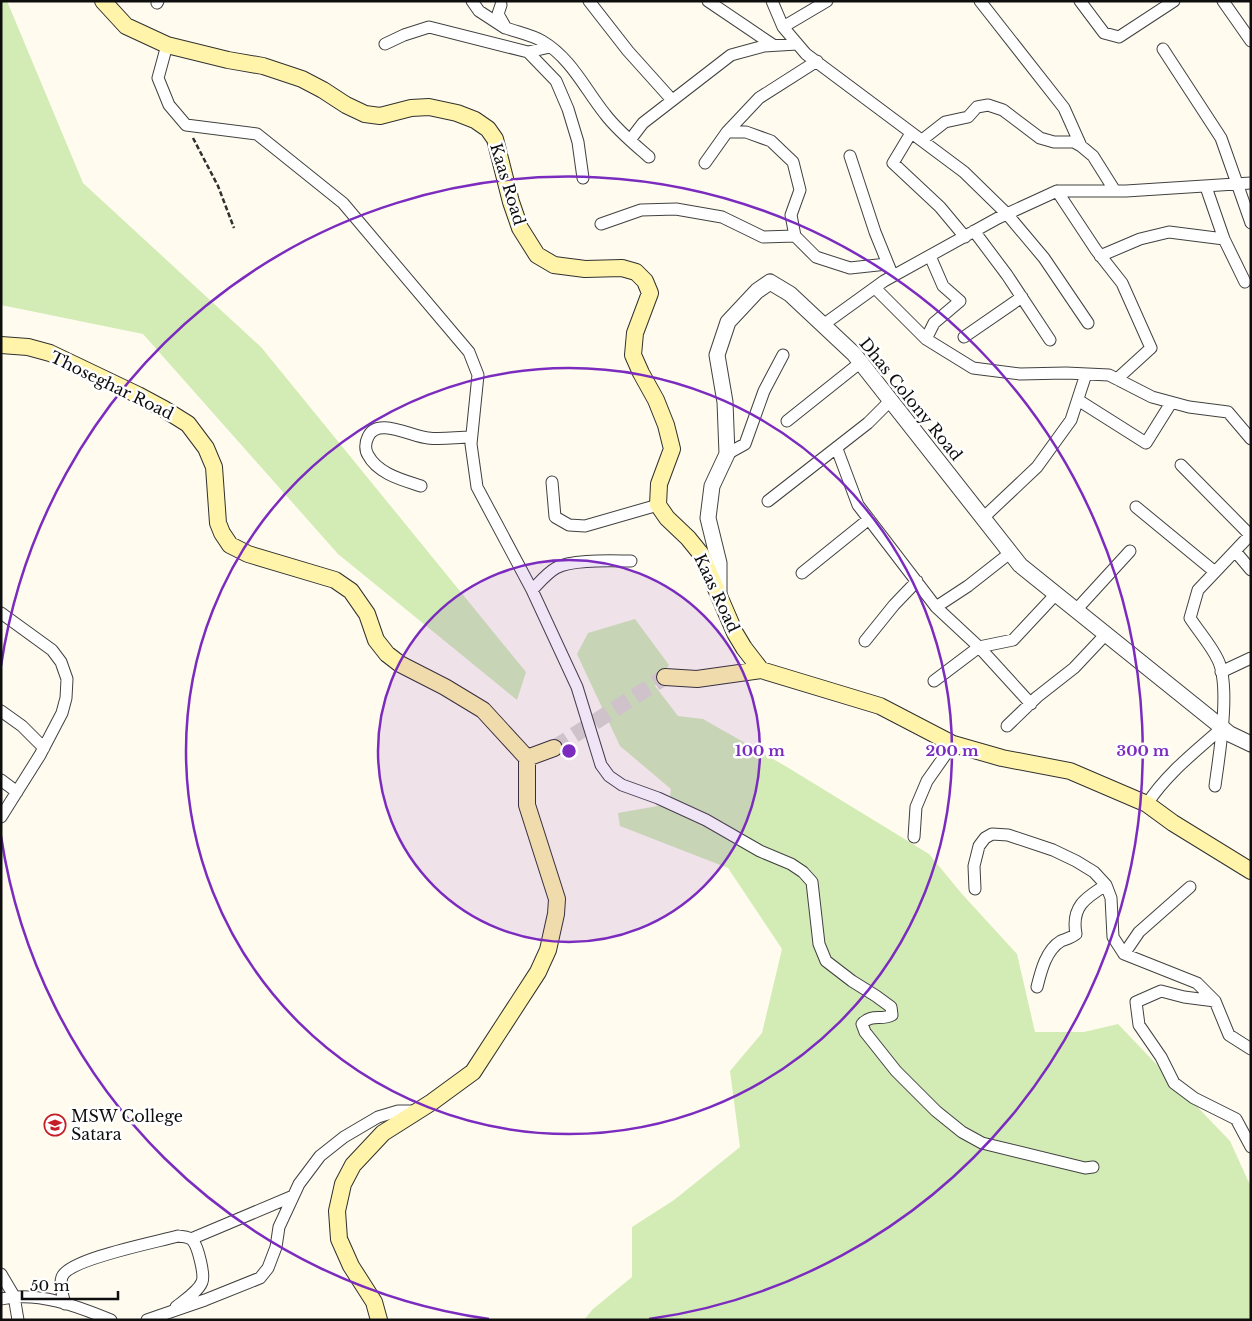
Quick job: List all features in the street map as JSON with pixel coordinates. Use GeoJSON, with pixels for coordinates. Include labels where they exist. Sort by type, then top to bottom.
{"type":"FeatureCollection","features":[{"type":"Feature","properties":{"kind":"main road","name":"Kaas Road"},"geometry":{"type":"LineString","coordinates":[[103,1],[126,26],[167,45],[228,60],[263,66],[302,79],[365,114],[380,116],[411,108],[429,107],[457,113],[475,120],[488,129],[495,139],[511,202],[520,228],[537,255],[554,265],[585,269],[622,268],[636,272],[645,281],[650,293],[648,303],[635,333],[633,355],[666,424],[672,449],[659,484],[658,505],[667,518],[688,538],[701,554],[735,633],[761,670]]}},
{"type":"Feature","properties":{"kind":"main road","name":"Thoseghar Road"},"geometry":{"type":"LineString","coordinates":[[1,345],[28,346],[50,353],[138,395],[188,424],[206,448],[214,467],[218,523],[222,534],[230,545],[264,559],[335,580],[351,591],[366,614],[376,640],[387,654],[400,664],[445,687],[483,710],[527,758]]}},
{"type":"Feature","properties":{"kind":"main road"},"geometry":{"type":"LineString","coordinates":[[665,677],[697,679],[761,670],[880,706],[953,744],[1002,758],[1070,771],[1147,804],[1173,823],[1251,871]]}},
{"type":"Feature","properties":{"kind":"main road"},"geometry":{"type":"LineString","coordinates":[[379,1320],[374,1302],[351,1266],[339,1239],[337,1211],[343,1184],[353,1165],[383,1133],[473,1072],[538,972],[548,950],[556,914],[557,899],[527,804],[527,758],[554,748]]}},
{"type":"Feature","properties":{"kind":"street"},"geometry":{"type":"LineString","coordinates":[[472,1],[479,11],[506,28],[542,40],[563,57],[582,80],[605,114],[618,129],[649,157]]}},
{"type":"Feature","properties":{"kind":"street"},"geometry":{"type":"LineString","coordinates":[[589,1],[628,51],[672,100]]}},
{"type":"Feature","properties":{"kind":"street"},"geometry":{"type":"LineString","coordinates":[[708,1],[773,45]]}},
{"type":"Feature","properties":{"kind":"street"},"geometry":{"type":"LineString","coordinates":[[772,1],[784,27],[806,54],[964,172],[1008,214],[1044,258],[1088,323]]}},
{"type":"Feature","properties":{"kind":"street"},"geometry":{"type":"LineString","coordinates":[[784,27],[827,1]]}},
{"type":"Feature","properties":{"kind":"street"},"geometry":{"type":"LineString","coordinates":[[980,1],[1064,108],[1081,146]]}},
{"type":"Feature","properties":{"kind":"street"},"geometry":{"type":"LineString","coordinates":[[1080,1],[1104,33],[1119,37],[1168,3]]}},
{"type":"Feature","properties":{"kind":"street"},"geometry":{"type":"LineString","coordinates":[[1223,1],[1251,42]]}},
{"type":"Feature","properties":{"kind":"street"},"geometry":{"type":"LineString","coordinates":[[502,2],[498,14],[506,28]]}},
{"type":"Feature","properties":{"kind":"street"},"geometry":{"type":"LineString","coordinates":[[385,44],[404,35],[429,27],[528,52],[550,47]]}},
{"type":"Feature","properties":{"kind":"street"},"geometry":{"type":"LineString","coordinates":[[630,140],[643,123],[731,55],[764,46],[798,44]]}},
{"type":"Feature","properties":{"kind":"street"},"geometry":{"type":"LineString","coordinates":[[167,45],[158,78],[169,105],[186,125],[257,134],[343,203],[469,352],[478,375],[470,444],[477,487],[532,590],[577,687],[602,765],[609,776],[622,785],[658,798],[706,820],[760,851],[791,864],[803,872],[812,882],[819,944],[826,961],[891,1007],[892,1015],[887,1018],[870,1017],[864,1021],[862,1024],[865,1032],[896,1071],[936,1111],[962,1132],[982,1143],[1085,1168],[1093,1167]]}},
{"type":"Feature","properties":{"kind":"street"},"geometry":{"type":"LineString","coordinates":[[1163,49],[1221,138],[1251,222]]}},
{"type":"Feature","properties":{"kind":"street"},"geometry":{"type":"LineString","coordinates":[[528,52],[556,81],[568,109],[578,142],[583,178]]}},
{"type":"Feature","properties":{"kind":"street"},"geometry":{"type":"LineString","coordinates":[[705,163],[727,132],[759,98],[817,61]]}},
{"type":"Feature","properties":{"kind":"street"},"geometry":{"type":"LineString","coordinates":[[922,140],[945,122],[968,117],[977,107],[988,105],[1003,110],[1040,138],[1054,142],[1074,142],[1081,146],[1093,156],[1115,191]]}},
{"type":"Feature","properties":{"kind":"street"},"geometry":{"type":"LineString","coordinates":[[727,132],[746,132],[771,142],[793,162],[800,190],[792,215],[795,236],[816,256],[850,268],[887,264]]}},
{"type":"Feature","properties":{"kind":"street"},"geometry":{"type":"LineString","coordinates":[[911,133],[893,163],[969,234],[1022,297],[1050,340]]}},
{"type":"Feature","properties":{"kind":"street"},"geometry":{"type":"LineString","coordinates":[[850,156],[887,264],[893,276]]}},
{"type":"Feature","properties":{"kind":"street"},"geometry":{"type":"LineString","coordinates":[[823,325],[893,276],[969,234],[1057,191],[1115,191],[1251,183]]}},
{"type":"Feature","properties":{"kind":"street"},"geometry":{"type":"LineString","coordinates":[[1206,187],[1224,239],[1245,282]]}},
{"type":"Feature","properties":{"kind":"street"},"geometry":{"type":"LineString","coordinates":[[1057,191],[1100,256],[1122,283],[1150,348],[1117,379]]}},
{"type":"Feature","properties":{"kind":"street"},"geometry":{"type":"LineString","coordinates":[[601,224],[641,210],[676,209],[722,217],[763,237],[795,236]]}},
{"type":"Feature","properties":{"kind":"street"},"geometry":{"type":"LineString","coordinates":[[1100,256],[1140,239],[1169,232],[1224,239]]}},
{"type":"Feature","properties":{"kind":"street"},"geometry":{"type":"LineString","coordinates":[[926,339],[934,323],[960,301],[943,286],[930,256]]}},
{"type":"Feature","properties":{"kind":"street","name":"Dhas Colony Road"},"geometry":{"type":"LineString","coordinates":[[719,594],[718,563],[708,518],[712,486],[727,454],[725,402],[717,355],[728,322],[757,290],[770,282],[790,294],[861,362],[1020,565],[1230,734],[1251,744]]}},
{"type":"Feature","properties":{"kind":"street"},"geometry":{"type":"LineString","coordinates":[[875,288],[926,339],[973,368],[1020,374],[1109,375],[1152,397],[1171,403],[1228,412],[1251,440]]}},
{"type":"Feature","properties":{"kind":"street"},"geometry":{"type":"LineString","coordinates":[[964,337],[1022,297]]}},
{"type":"Feature","properties":{"kind":"street"},"geometry":{"type":"LineString","coordinates":[[727,454],[745,444],[764,391],[783,355]]}},
{"type":"Feature","properties":{"kind":"street"},"geometry":{"type":"LineString","coordinates":[[788,421],[861,362]]}},
{"type":"Feature","properties":{"kind":"street"},"geometry":{"type":"LineString","coordinates":[[983,518],[1036,467],[1071,420],[1086,374]]}},
{"type":"Feature","properties":{"kind":"street"},"geometry":{"type":"LineString","coordinates":[[768,501],[868,423],[891,400]]}},
{"type":"Feature","properties":{"kind":"street"},"geometry":{"type":"LineString","coordinates":[[1078,400],[1146,443],[1171,403]]}},
{"type":"Feature","properties":{"kind":"street"},"geometry":{"type":"LineString","coordinates":[[421,486],[394,477],[377,467],[368,456],[365,445],[371,431],[376,428],[389,428],[428,438],[471,437]]}},
{"type":"Feature","properties":{"kind":"street"},"geometry":{"type":"LineString","coordinates":[[836,449],[858,505],[916,581],[936,607],[979,648],[1031,704]]}},
{"type":"Feature","properties":{"kind":"street"},"geometry":{"type":"LineString","coordinates":[[1181,465],[1250,535],[1198,590],[1190,618],[1219,661],[1224,688],[1223,727],[1215,786]]}},
{"type":"Feature","properties":{"kind":"street"},"geometry":{"type":"LineString","coordinates":[[552,482],[555,517],[569,525],[585,526],[658,505]]}},
{"type":"Feature","properties":{"kind":"street"},"geometry":{"type":"LineString","coordinates":[[1136,507],[1216,572]]}},
{"type":"Feature","properties":{"kind":"street"},"geometry":{"type":"LineString","coordinates":[[802,573],[869,519]]}},
{"type":"Feature","properties":{"kind":"street"},"geometry":{"type":"LineString","coordinates":[[1236,550],[1251,570]]}},
{"type":"Feature","properties":{"kind":"street"},"geometry":{"type":"LineString","coordinates":[[1076,610],[1130,551]]}},
{"type":"Feature","properties":{"kind":"street"},"geometry":{"type":"LineString","coordinates":[[936,607],[968,586],[1010,553]]}},
{"type":"Feature","properties":{"kind":"street"},"geometry":{"type":"LineString","coordinates":[[532,590],[550,573],[562,566],[594,561],[631,561]]}},
{"type":"Feature","properties":{"kind":"street"},"geometry":{"type":"LineString","coordinates":[[865,641],[916,581]]}},
{"type":"Feature","properties":{"kind":"street"},"geometry":{"type":"LineString","coordinates":[[934,681],[979,648],[1014,640],[1056,594]]}},
{"type":"Feature","properties":{"kind":"street"},"geometry":{"type":"LineString","coordinates":[[1,613],[52,650],[61,662],[67,679],[66,698],[62,713],[44,748],[1,817]]}},
{"type":"Feature","properties":{"kind":"street"},"geometry":{"type":"LineString","coordinates":[[1007,726],[1038,697],[1074,668],[1106,634]]}},
{"type":"Feature","properties":{"kind":"street"},"geometry":{"type":"LineString","coordinates":[[1221,672],[1251,658]]}},
{"type":"Feature","properties":{"kind":"street"},"geometry":{"type":"LineString","coordinates":[[1,711],[22,726],[44,748]]}},
{"type":"Feature","properties":{"kind":"street"},"geometry":{"type":"LineString","coordinates":[[1147,804],[1153,794],[1180,766],[1223,727]]}},
{"type":"Feature","properties":{"kind":"street"},"geometry":{"type":"LineString","coordinates":[[914,837],[916,807],[927,781],[953,744]]}},
{"type":"Feature","properties":{"kind":"street"},"geometry":{"type":"LineString","coordinates":[[1,780],[17,792]]}},
{"type":"Feature","properties":{"kind":"street"},"geometry":{"type":"LineString","coordinates":[[975,889],[974,866],[979,846],[984,838],[992,834],[1008,835],[1053,850],[1094,872],[1106,885],[1111,898],[1114,937],[1124,954],[1197,983],[1215,1001],[1229,1035],[1251,1049]]}},
{"type":"Feature","properties":{"kind":"street"},"geometry":{"type":"LineString","coordinates":[[1037,987],[1042,965],[1047,957],[1058,944],[1076,934],[1074,916],[1082,903],[1091,894],[1106,885]]}},
{"type":"Feature","properties":{"kind":"street"},"geometry":{"type":"LineString","coordinates":[[1124,954],[1139,932],[1190,887]]}},
{"type":"Feature","properties":{"kind":"street"},"geometry":{"type":"LineString","coordinates":[[1215,1001],[1184,997],[1160,991],[1136,1002],[1139,1025],[1161,1058],[1174,1083],[1194,1098],[1236,1119],[1251,1147]]}},
{"type":"Feature","properties":{"kind":"street"},"geometry":{"type":"LineString","coordinates":[[147,1320],[260,1278],[268,1268],[276,1247],[279,1227],[299,1184],[320,1156],[344,1136],[378,1117],[398,1111],[418,1111]]}},
{"type":"Feature","properties":{"kind":"street"},"geometry":{"type":"LineString","coordinates":[[65,1304],[61,1278],[65,1271],[74,1265],[99,1256],[178,1236],[191,1239],[294,1196]]}},
{"type":"Feature","properties":{"kind":"street"},"geometry":{"type":"LineString","coordinates":[[171,1310],[193,1293],[201,1284],[203,1277],[198,1252],[191,1239]]}},
{"type":"Feature","properties":{"kind":"street"},"geometry":{"type":"LineString","coordinates":[[1,1273],[14,1296],[18,1320]]}},
{"type":"Feature","properties":{"kind":"street"},"geometry":{"type":"LineString","coordinates":[[1,1299],[14,1296],[50,1300],[111,1320]]}},
{"type":"Feature","properties":{"kind":"path"},"geometry":{"type":"LineString","coordinates":[[186,125],[218,186],[234,228]]}},
{"type":"Feature","properties":{"kind":"green space"},"geometry":{"type":"Polygon","coordinates":[[[1,1],[7,1],[83,183],[261,347],[526,672],[517,700],[338,554],[143,334],[1,305],[1,1]]]}},
{"type":"Feature","properties":{"kind":"green space"},"geometry":{"type":"Polygon","coordinates":[[[635,619],[669,665],[655,686],[678,716],[703,719],[787,767],[929,854],[962,894],[1017,954],[1035,1032],[1084,1032],[1118,1024],[1230,1141],[1251,1187],[1251,1320],[584,1320],[593,1309],[632,1277],[632,1227],[674,1200],[740,1147],[730,1071],[762,1033],[782,949],[728,868],[620,826],[618,813],[669,804],[671,789],[620,746],[577,654],[588,633],[635,619]]]}},
{"type":"Feature","properties":{"kind":"tunnel"},"geometry":{"type":"LineString","coordinates":[[554,748],[665,677]]}},
{"type":"Feature","properties":{"kind":"place","name":"MSW College Satara"},"geometry":{"type":"Point","coordinates":[55,1125]}}]}
